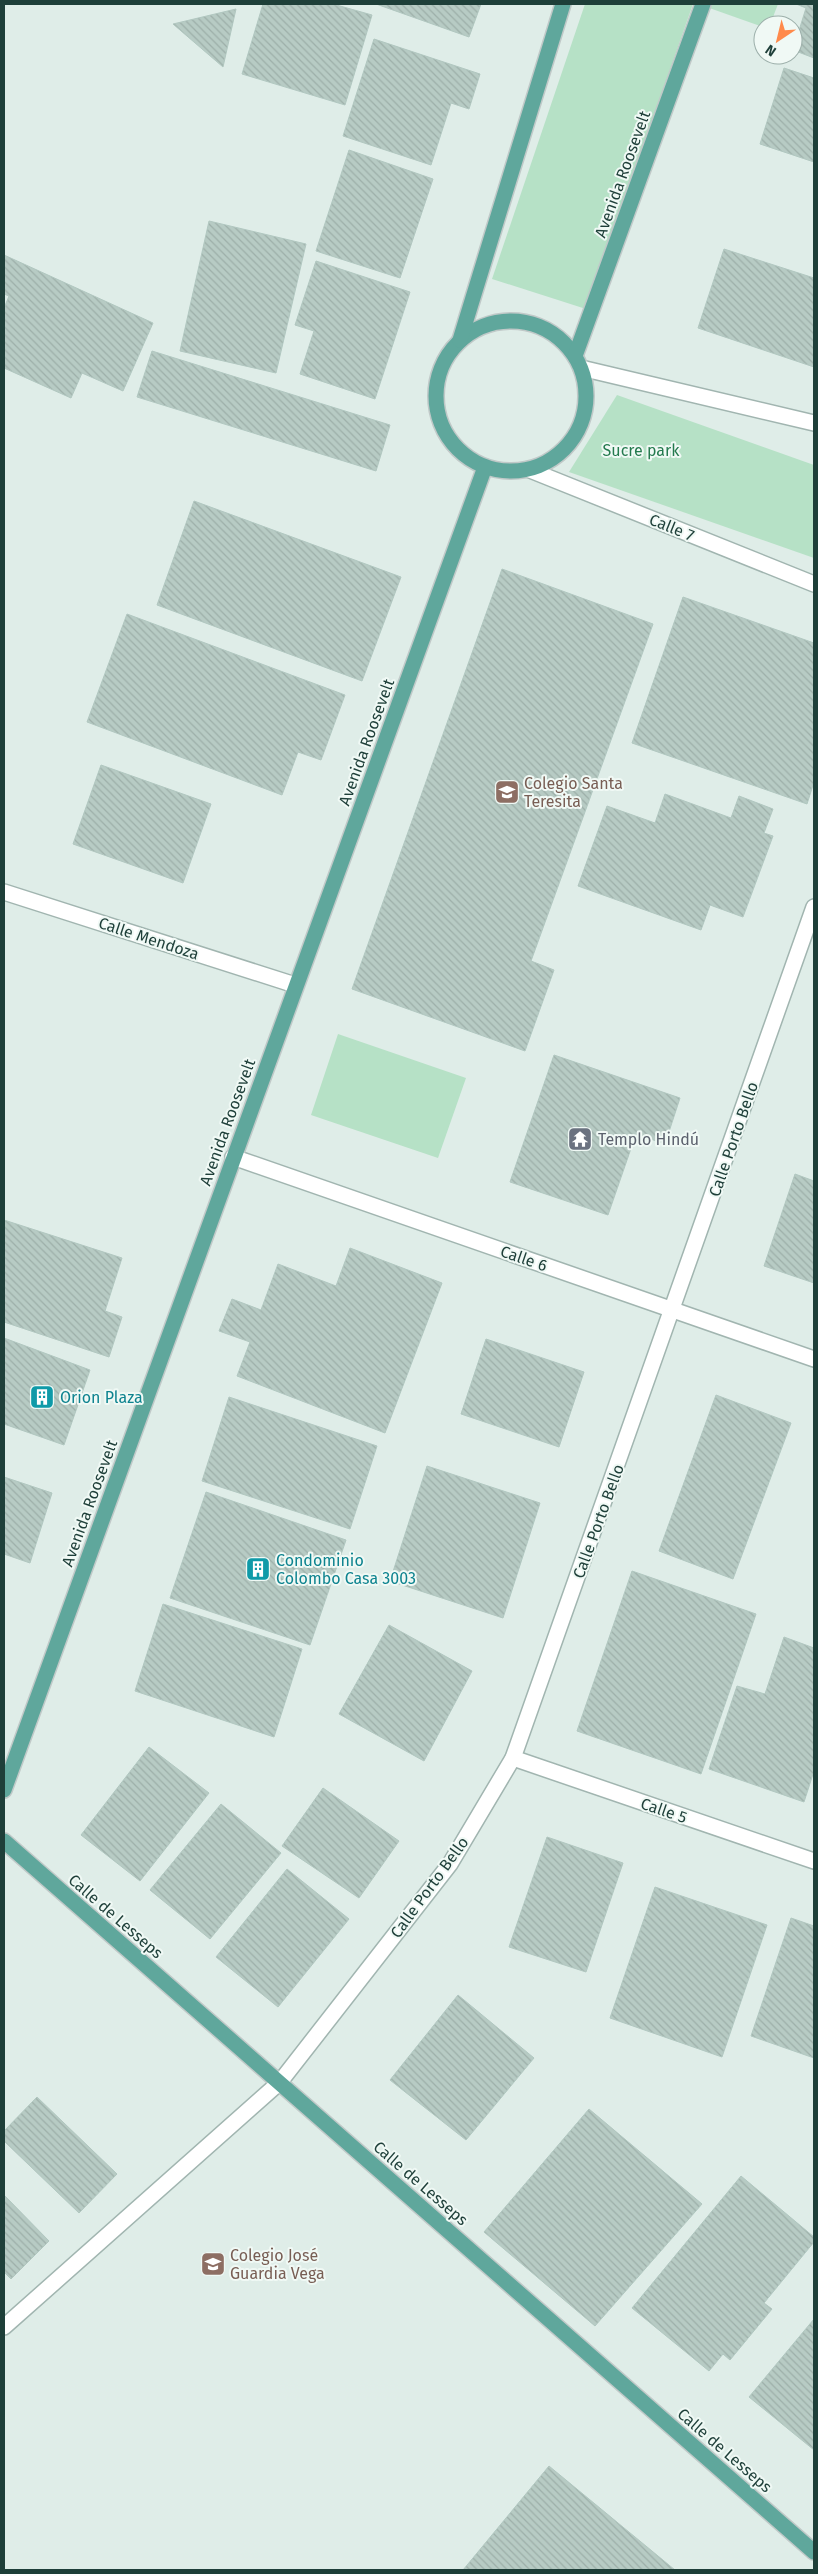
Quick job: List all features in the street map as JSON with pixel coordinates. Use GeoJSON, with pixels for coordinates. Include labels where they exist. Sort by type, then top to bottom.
{"type":"FeatureCollection","features":[{"type":"Feature","properties":{"kind":"main road"},"geometry":{"type":"LineString","coordinates":[[460,340],[563,4]]}},
{"type":"Feature","properties":{"kind":"main road","name":"Avenida Roosevelt"},"geometry":{"type":"LineString","coordinates":[[578,362],[703,4]]}},
{"type":"Feature","properties":{"kind":"main road"},"geometry":{"type":"LineString","coordinates":[[521,321],[542,327],[560,339],[578,362],[587,393],[583,419],[572,442],[553,460],[530,470],[507,472],[485,467],[465,456],[450,441],[440,421],[435,400],[437,377],[446,357],[460,340],[478,328],[499,322],[521,321]]}},
{"type":"Feature","properties":{"kind":"main road","name":"Avenida Roosevelt"},"geometry":{"type":"LineString","coordinates":[[4,1790],[295,985],[485,467]]}},
{"type":"Feature","properties":{"kind":"main road","name":"Calle de Lesseps"},"geometry":{"type":"LineString","coordinates":[[4,1841],[814,2552]]}},
{"type":"Feature","properties":{"kind":"street"},"geometry":{"type":"LineString","coordinates":[[578,362],[814,423]]}},
{"type":"Feature","properties":{"kind":"street","name":"Calle 7"},"geometry":{"type":"LineString","coordinates":[[530,470],[814,584]]}},
{"type":"Feature","properties":{"kind":"street","name":"Calle Mendoza"},"geometry":{"type":"LineString","coordinates":[[4,892],[295,985]]}},
{"type":"Feature","properties":{"kind":"street","name":"Calle Porto Bello"},"geometry":{"type":"LineString","coordinates":[[4,2327],[280,2082],[450,1864],[513,1758],[814,907]]}},
{"type":"Feature","properties":{"kind":"street","name":"Calle 6"},"geometry":{"type":"LineString","coordinates":[[233,1157],[814,1359]]}},
{"type":"Feature","properties":{"kind":"street","name":"Calle 5"},"geometry":{"type":"LineString","coordinates":[[513,1758],[814,1862]]}},
{"type":"Feature","properties":{"kind":"green space"},"geometry":{"type":"Polygon","coordinates":[[[585,4],[693,4],[586,309],[492,279],[585,4]]]}},
{"type":"Feature","properties":{"kind":"green space"},"geometry":{"type":"Polygon","coordinates":[[[698,4],[778,4],[774,15],[753,15],[753,23],[698,4]]]}},
{"type":"Feature","properties":{"kind":"green space","name":"Sucre park"},"geometry":{"type":"Polygon","coordinates":[[[617,395],[814,465],[814,558],[569,472],[617,395]]]}},
{"type":"Feature","properties":{"kind":"green space"},"geometry":{"type":"Polygon","coordinates":[[[338,1034],[466,1078],[438,1158],[311,1115],[338,1034]]]}},
{"type":"Feature","properties":{"kind":"building"},"geometry":{"type":"Polygon","coordinates":[[[263,4],[333,4],[372,15],[345,105],[242,74],[263,4]]]}},
{"type":"Feature","properties":{"kind":"building"},"geometry":{"type":"Polygon","coordinates":[[[376,4],[481,4],[469,37],[376,4]]]}},
{"type":"Feature","properties":{"kind":"building"},"geometry":{"type":"Polygon","coordinates":[[[796,4],[814,4],[814,58],[803,54],[803,18],[806,8],[796,4]]]}},
{"type":"Feature","properties":{"kind":"building"},"geometry":{"type":"Polygon","coordinates":[[[236,9],[223,67],[173,24],[236,9]]]}},
{"type":"Feature","properties":{"kind":"building"},"geometry":{"type":"Polygon","coordinates":[[[374,39],[480,74],[469,109],[451,103],[431,165],[343,136],[374,39]]]}},
{"type":"Feature","properties":{"kind":"building"},"geometry":{"type":"Polygon","coordinates":[[[784,68],[814,78],[814,162],[760,144],[784,68]]]}},
{"type":"Feature","properties":{"kind":"building"},"geometry":{"type":"Polygon","coordinates":[[[349,150],[433,179],[400,278],[316,251],[349,150]]]}},
{"type":"Feature","properties":{"kind":"building"},"geometry":{"type":"Polygon","coordinates":[[[209,221],[306,244],[276,373],[180,351],[209,221]]]}},
{"type":"Feature","properties":{"kind":"building"},"geometry":{"type":"Polygon","coordinates":[[[724,249],[814,278],[814,367],[698,328],[724,249]]]}},
{"type":"Feature","properties":{"kind":"building"},"geometry":{"type":"Polygon","coordinates":[[[4,255],[153,323],[123,391],[82,373],[71,398],[4,368],[4,308],[9,296],[4,294],[4,255]]]}},
{"type":"Feature","properties":{"kind":"building"},"geometry":{"type":"Polygon","coordinates":[[[316,261],[410,292],[375,399],[300,374],[314,331],[295,325],[316,261]]]}},
{"type":"Feature","properties":{"kind":"building"},"geometry":{"type":"Polygon","coordinates":[[[152,351],[390,425],[376,471],[137,397],[152,351]]]}},
{"type":"Feature","properties":{"kind":"building"},"geometry":{"type":"Polygon","coordinates":[[[194,501],[401,577],[362,681],[157,605],[194,501]]]}},
{"type":"Feature","properties":{"kind":"building","name":"Colegio Santa Teresita"},"geometry":{"type":"Polygon","coordinates":[[[502,569],[653,624],[531,961],[554,970],[525,1051],[352,989],[502,569]]]}},
{"type":"Feature","properties":{"kind":"building"},"geometry":{"type":"Polygon","coordinates":[[[683,597],[814,643],[814,782],[807,804],[632,743],[683,597]]]}},
{"type":"Feature","properties":{"kind":"building"},"geometry":{"type":"Polygon","coordinates":[[[127,614],[345,695],[321,760],[298,752],[282,795],[87,722],[127,614]]]}},
{"type":"Feature","properties":{"kind":"building"},"geometry":{"type":"Polygon","coordinates":[[[101,765],[211,804],[183,883],[73,844],[101,765]]]}},
{"type":"Feature","properties":{"kind":"building"},"geometry":{"type":"Polygon","coordinates":[[[665,794],[731,818],[739,796],[773,809],[764,833],[773,836],[743,917],[710,905],[701,930],[578,886],[607,806],[655,823],[665,794]]]}},
{"type":"Feature","properties":{"kind":"building","name":"Templo Hindú"},"geometry":{"type":"Polygon","coordinates":[[[554,1055],[680,1098],[665,1144],[636,1134],[608,1215],[510,1182],[554,1055]]]}},
{"type":"Feature","properties":{"kind":"building"},"geometry":{"type":"Polygon","coordinates":[[[795,1174],[814,1181],[814,1283],[764,1266],[795,1174]]]}},
{"type":"Feature","properties":{"kind":"building"},"geometry":{"type":"Polygon","coordinates":[[[4,1220],[122,1258],[105,1311],[122,1317],[109,1357],[4,1322],[4,1220]]]}},
{"type":"Feature","properties":{"kind":"building"},"geometry":{"type":"Polygon","coordinates":[[[350,1248],[442,1283],[385,1433],[237,1376],[250,1342],[219,1331],[232,1299],[261,1310],[278,1264],[336,1286],[350,1248]]]}},
{"type":"Feature","properties":{"kind":"building","name":"Orion Plaza"},"geometry":{"type":"Polygon","coordinates":[[[4,1338],[90,1370],[64,1445],[4,1424],[4,1338]]]}},
{"type":"Feature","properties":{"kind":"building"},"geometry":{"type":"Polygon","coordinates":[[[486,1339],[584,1372],[559,1447],[461,1414],[486,1339]]]}},
{"type":"Feature","properties":{"kind":"building"},"geometry":{"type":"Polygon","coordinates":[[[716,1395],[791,1423],[733,1579],[659,1551],[716,1395]]]}},
{"type":"Feature","properties":{"kind":"building"},"geometry":{"type":"Polygon","coordinates":[[[229,1397],[377,1446],[350,1529],[202,1481],[229,1397]]]}},
{"type":"Feature","properties":{"kind":"building"},"geometry":{"type":"Polygon","coordinates":[[[427,1466],[540,1503],[503,1618],[390,1581],[427,1466]]]}},
{"type":"Feature","properties":{"kind":"building"},"geometry":{"type":"Polygon","coordinates":[[[4,1477],[52,1493],[30,1563],[4,1554],[4,1477]]]}},
{"type":"Feature","properties":{"kind":"building","name":"Condominio Colombo Casa 3003"},"geometry":{"type":"Polygon","coordinates":[[[206,1492],[346,1540],[310,1645],[170,1598],[206,1492]]]}},
{"type":"Feature","properties":{"kind":"building"},"geometry":{"type":"Polygon","coordinates":[[[632,1571],[756,1614],[701,1774],[577,1731],[632,1571]]]}},
{"type":"Feature","properties":{"kind":"building"},"geometry":{"type":"Polygon","coordinates":[[[163,1604],[302,1649],[274,1737],[135,1691],[163,1604]]]}},
{"type":"Feature","properties":{"kind":"building"},"geometry":{"type":"Polygon","coordinates":[[[389,1625],[472,1671],[424,1761],[339,1714],[389,1625]]]}},
{"type":"Feature","properties":{"kind":"building"},"geometry":{"type":"Polygon","coordinates":[[[784,1637],[814,1648],[814,1771],[804,1802],[709,1769],[737,1686],[765,1694],[784,1637]]]}},
{"type":"Feature","properties":{"kind":"building"},"geometry":{"type":"Polygon","coordinates":[[[149,1747],[209,1793],[140,1881],[81,1835],[149,1747]]]}},
{"type":"Feature","properties":{"kind":"building"},"geometry":{"type":"Polygon","coordinates":[[[323,1788],[399,1841],[359,1898],[282,1846],[323,1788]]]}},
{"type":"Feature","properties":{"kind":"building"},"geometry":{"type":"Polygon","coordinates":[[[221,1804],[281,1853],[210,1939],[150,1890],[221,1804]]]}},
{"type":"Feature","properties":{"kind":"building"},"geometry":{"type":"Polygon","coordinates":[[[547,1837],[623,1863],[586,1972],[509,1947],[547,1837]]]}},
{"type":"Feature","properties":{"kind":"building"},"geometry":{"type":"Polygon","coordinates":[[[287,1869],[349,1919],[278,2007],[216,1957],[287,1869]]]}},
{"type":"Feature","properties":{"kind":"building"},"geometry":{"type":"Polygon","coordinates":[[[655,1887],[767,1925],[722,2057],[610,2018],[655,1887]]]}},
{"type":"Feature","properties":{"kind":"building"},"geometry":{"type":"Polygon","coordinates":[[[791,1918],[814,1926],[814,2058],[751,2036],[791,1918]]]}},
{"type":"Feature","properties":{"kind":"building"},"geometry":{"type":"Polygon","coordinates":[[[458,1995],[534,2058],[466,2140],[390,2080],[458,1995]]]}},
{"type":"Feature","properties":{"kind":"building"},"geometry":{"type":"Polygon","coordinates":[[[37,2097],[117,2174],[79,2213],[4,2141],[4,2131],[37,2097]]]}},
{"type":"Feature","properties":{"kind":"building"},"geometry":{"type":"Polygon","coordinates":[[[589,2109],[702,2204],[595,2326],[484,2232],[589,2109]]]}},
{"type":"Feature","properties":{"kind":"building"},"geometry":{"type":"Polygon","coordinates":[[[741,2176],[814,2237],[814,2242],[764,2303],[772,2309],[730,2360],[723,2354],[709,2371],[632,2308],[741,2176]]]}},
{"type":"Feature","properties":{"kind":"building"},"geometry":{"type":"Polygon","coordinates":[[[4,2195],[49,2241],[11,2279],[4,2272],[4,2195]]]}},
{"type":"Feature","properties":{"kind":"building"},"geometry":{"type":"Polygon","coordinates":[[[814,2319],[814,2450],[749,2397],[814,2319]]]}},
{"type":"Feature","properties":{"kind":"building"},"geometry":{"type":"Polygon","coordinates":[[[549,2466],[675,2570],[463,2570],[549,2466]]]}},
{"type":"Feature","properties":{"kind":"place","name":"Colegio Santa Teresita"},"geometry":{"type":"Point","coordinates":[507,792]}},
{"type":"Feature","properties":{"kind":"place","name":"Templo Hindú"},"geometry":{"type":"Point","coordinates":[580,1139]}},
{"type":"Feature","properties":{"kind":"place","name":"Orion Plaza"},"geometry":{"type":"Point","coordinates":[42,1397]}},
{"type":"Feature","properties":{"kind":"place","name":"Condominio Colombo Casa 3003"},"geometry":{"type":"Point","coordinates":[258,1569]}},
{"type":"Feature","properties":{"kind":"place","name":"Colegio José Guardia Vega"},"geometry":{"type":"Point","coordinates":[213,2264]}}]}
